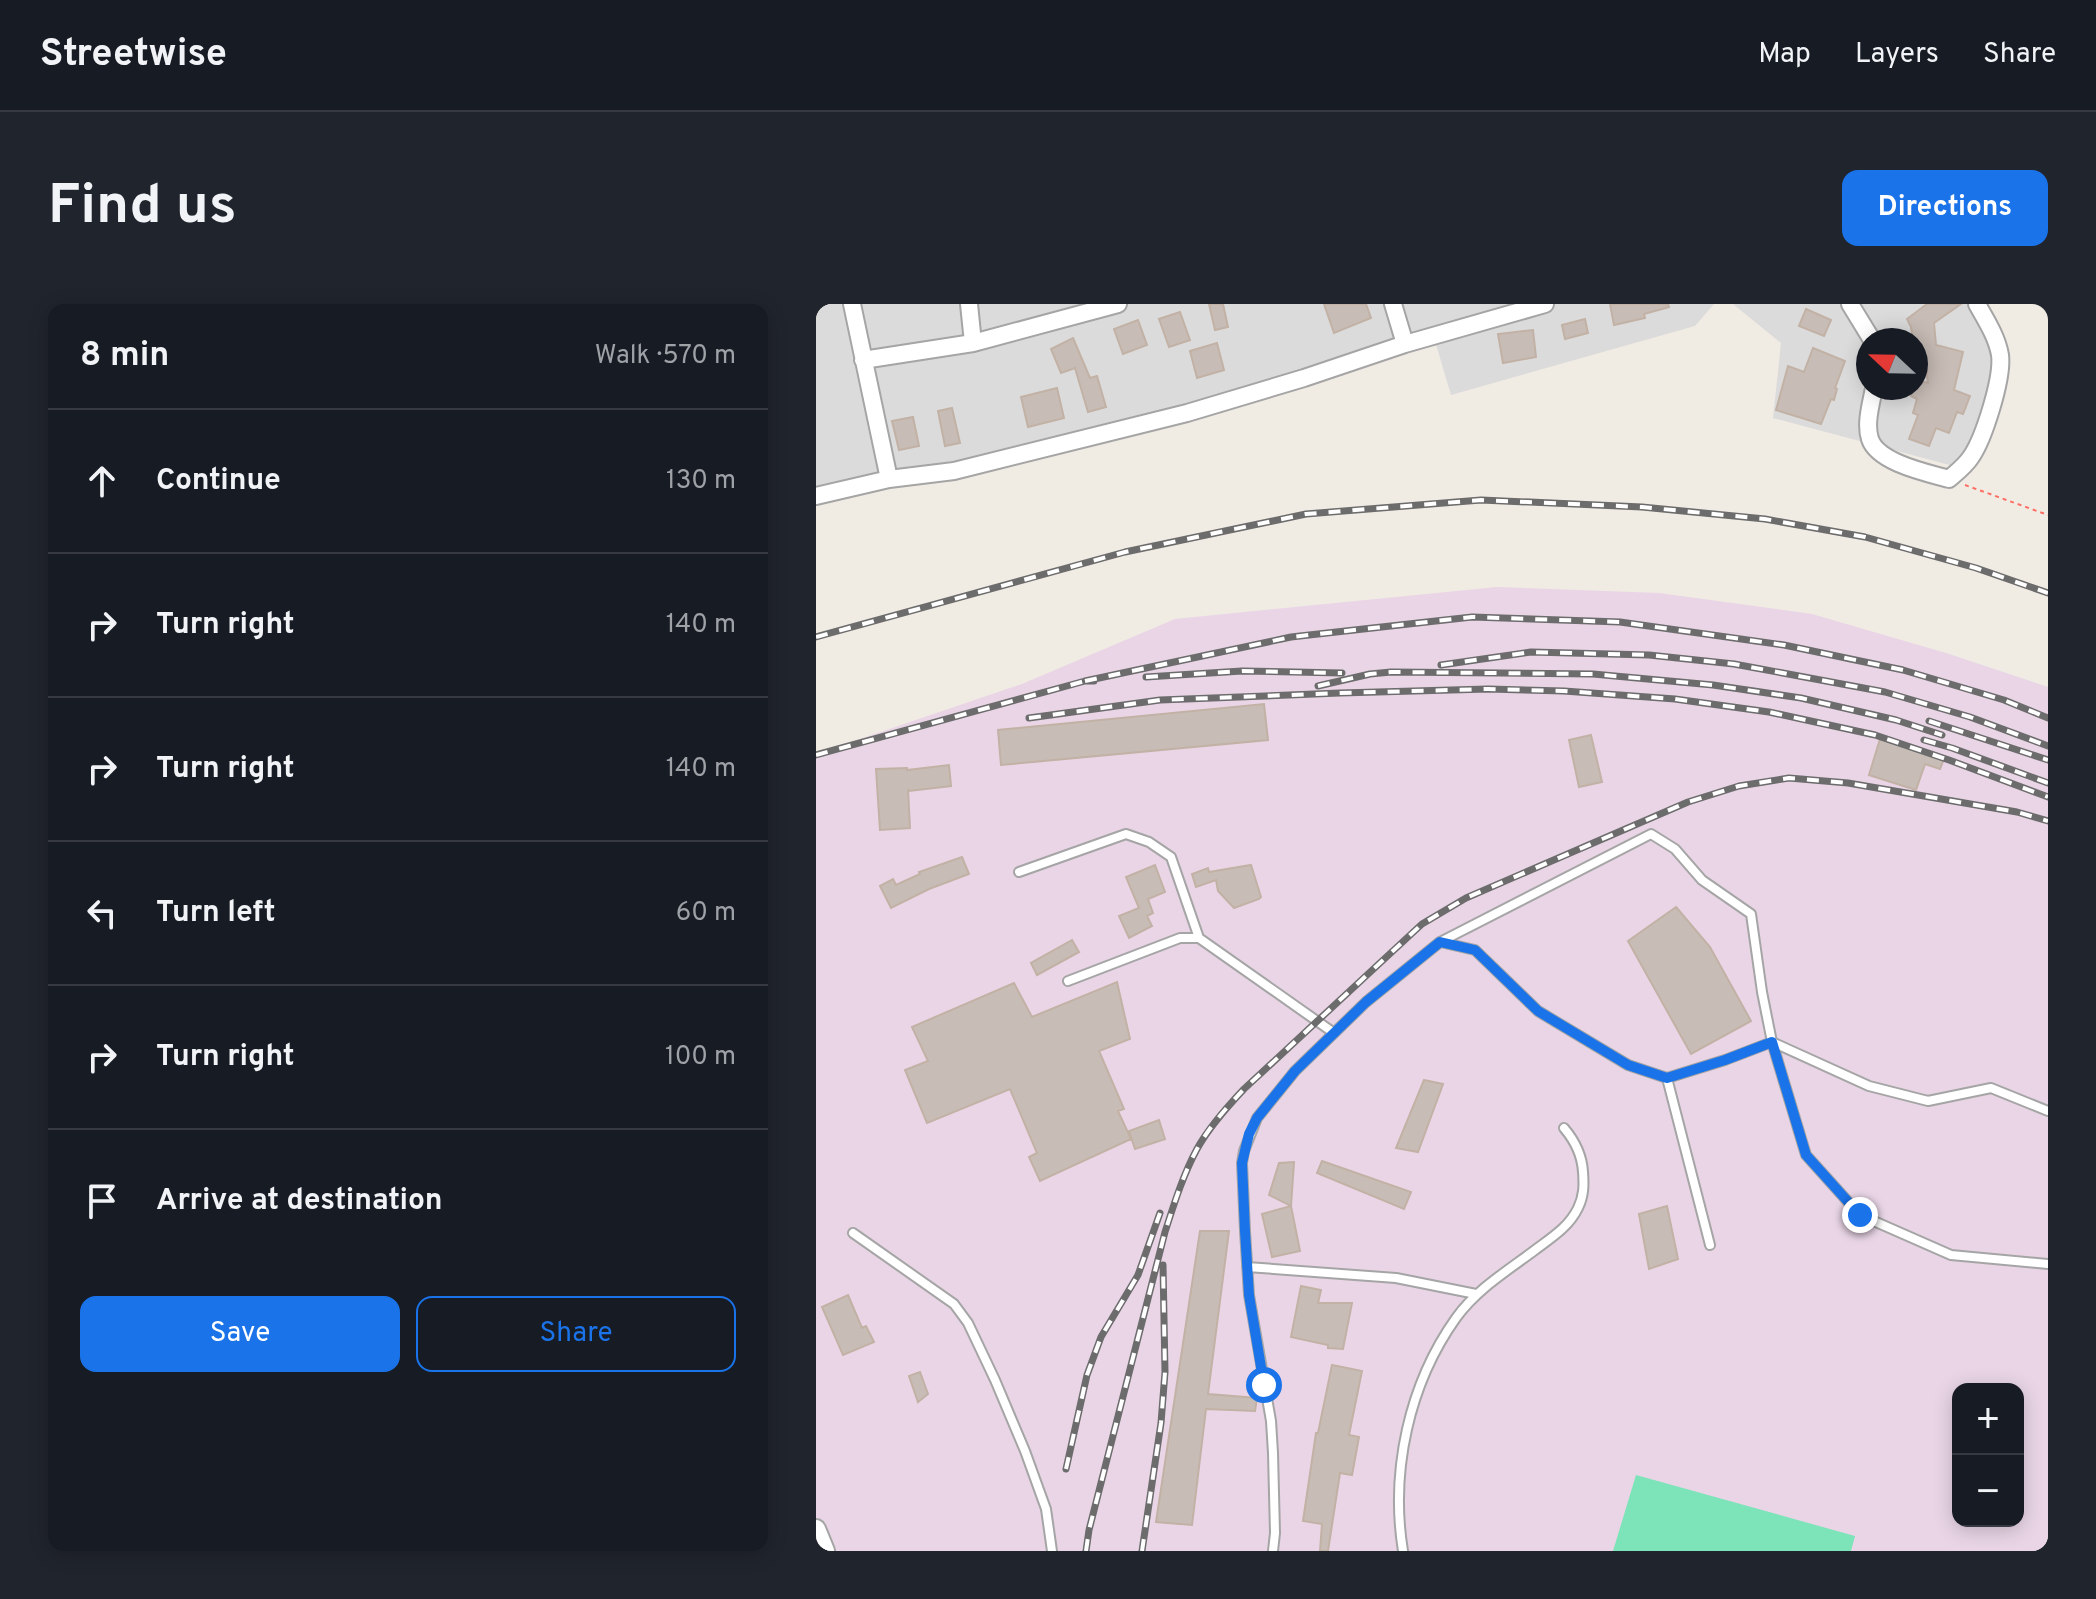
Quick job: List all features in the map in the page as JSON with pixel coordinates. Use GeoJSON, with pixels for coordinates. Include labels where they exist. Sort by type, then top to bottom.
{"type":"FeatureCollection","features":[{"type":"Feature","properties":{"kind":"street"},"geometry":{"type":"LineString","coordinates":[[852,304],[889,479]]}},
{"type":"Feature","properties":{"kind":"street"},"geometry":{"type":"LineString","coordinates":[[969,304],[973,343]]}},
{"type":"Feature","properties":{"kind":"street"},"geometry":{"type":"LineString","coordinates":[[863,360],[973,343],[1088,308],[1118,304]]}},
{"type":"Feature","properties":{"kind":"street"},"geometry":{"type":"LineString","coordinates":[[1393,304],[1405,344]]}},
{"type":"Feature","properties":{"kind":"street"},"geometry":{"type":"LineString","coordinates":[[816,496],[889,479],[954,471],[1187,413],[1405,344],[1545,304]]}},
{"type":"Feature","properties":{"kind":"street"},"geometry":{"type":"LineString","coordinates":[[1850,304],[1865,328]]}},
{"type":"Feature","properties":{"kind":"street"},"geometry":{"type":"LineString","coordinates":[[1872,400],[1869,436],[1877,451],[1908,466],[1949,479],[1965,465],[1974,454],[1989,414],[2000,369],[1997,343],[1977,304]]}},
{"type":"Feature","properties":{"kind":"street"},"geometry":{"type":"LineString","coordinates":[[816,1529],[825,1551]]}},
{"type":"Feature","properties":{"kind":"lane"},"geometry":{"type":"LineString","coordinates":[[1019,872],[1126,834],[1149,842],[1171,857],[1199,938]]}},
{"type":"Feature","properties":{"kind":"lane"},"geometry":{"type":"LineString","coordinates":[[1273,1551],[1275,1517],[1271,1421],[1252,1320],[1242,1163],[1249,1134],[1257,1118],[1295,1071],[1366,1002],[1440,942],[1651,834],[1675,849],[1702,880],[1751,914],[1772,1042],[1806,1155],[1860,1215],[1951,1255],[2048,1264]]}},
{"type":"Feature","properties":{"kind":"lane"},"geometry":{"type":"LineString","coordinates":[[1068,981],[1180,938],[1199,938],[1334,1033]]}},
{"type":"Feature","properties":{"kind":"lane"},"geometry":{"type":"LineString","coordinates":[[1440,942],[1475,950],[1538,1011],[1628,1065],[1667,1078],[1772,1042],[1869,1086],[1928,1101],[1991,1088],[2048,1111]]}},
{"type":"Feature","properties":{"kind":"lane"},"geometry":{"type":"LineString","coordinates":[[1667,1078],[1710,1245]]}},
{"type":"Feature","properties":{"kind":"lane"},"geometry":{"type":"LineString","coordinates":[[1403,1551],[1398,1509],[1400,1484],[1405,1440],[1416,1394],[1437,1348],[1476,1294],[1556,1234],[1569,1223],[1579,1207],[1584,1190],[1582,1164],[1575,1141],[1564,1128]]}},
{"type":"Feature","properties":{"kind":"lane"},"geometry":{"type":"LineString","coordinates":[[853,1233],[954,1304],[968,1323],[995,1380],[1046,1509],[1052,1551]]}},
{"type":"Feature","properties":{"kind":"lane"},"geometry":{"type":"LineString","coordinates":[[1247,1267],[1384,1277],[1476,1294]]}},
{"type":"Feature","properties":{"kind":"path"},"geometry":{"type":"LineString","coordinates":[[1949,479],[2048,515]]}},
{"type":"Feature","properties":{"kind":"shaded area"},"geometry":{"type":"Polygon","coordinates":[[[816,304],[1714,304],[1695,326],[1451,395],[1432,331],[1152,420],[816,495],[816,304]]]}},
{"type":"Feature","properties":{"kind":"shaded area"},"geometry":{"type":"Polygon","coordinates":[[[1733,304],[1982,304],[2007,364],[1972,471],[1773,418],[1781,343],[1733,304]]]}},
{"type":"Feature","properties":{"kind":"shaded area"},"geometry":{"type":"Polygon","coordinates":[[[1497,587],[1659,593],[1812,614],[2048,687],[2048,1551],[816,1551],[816,754],[1022,684],[1175,619],[1497,587]]]}},
{"type":"Feature","properties":{"kind":"green space"},"geometry":{"type":"Polygon","coordinates":[[[1636,1475],[1855,1536],[1851,1551],[1613,1551],[1636,1475]]]}},
{"type":"Feature","properties":{"kind":"building"},"geometry":{"type":"Polygon","coordinates":[[[1209,304],[1223,304],[1228,327],[1215,330],[1209,304]]]}},
{"type":"Feature","properties":{"kind":"building"},"geometry":{"type":"Polygon","coordinates":[[[1324,304],[1366,304],[1371,318],[1334,333],[1324,304]]]}},
{"type":"Feature","properties":{"kind":"building"},"geometry":{"type":"Polygon","coordinates":[[[1610,304],[1668,304],[1669,307],[1644,314],[1645,318],[1614,325],[1610,304]]]}},
{"type":"Feature","properties":{"kind":"building"},"geometry":{"type":"Polygon","coordinates":[[[1927,304],[1961,304],[1934,323],[1936,345],[1963,352],[1954,390],[1970,396],[1963,414],[1957,412],[1949,433],[1936,428],[1929,446],[1909,439],[1918,415],[1913,413],[1917,400],[1928,400],[1928,328],[1911,328],[1907,319],[1927,304]]]}},
{"type":"Feature","properties":{"kind":"building"},"geometry":{"type":"Polygon","coordinates":[[[1806,309],[1831,320],[1824,336],[1799,326],[1806,309]]]}},
{"type":"Feature","properties":{"kind":"building"},"geometry":{"type":"Polygon","coordinates":[[[1180,312],[1190,340],[1169,347],[1159,319],[1180,312]]]}},
{"type":"Feature","properties":{"kind":"building"},"geometry":{"type":"Polygon","coordinates":[[[1585,319],[1588,333],[1565,339],[1562,325],[1585,319]]]}},
{"type":"Feature","properties":{"kind":"building"},"geometry":{"type":"Polygon","coordinates":[[[1138,320],[1147,345],[1123,354],[1114,329],[1138,320]]]}},
{"type":"Feature","properties":{"kind":"building"},"geometry":{"type":"Polygon","coordinates":[[[1533,330],[1536,357],[1503,363],[1498,334],[1533,330]]]}},
{"type":"Feature","properties":{"kind":"building"},"geometry":{"type":"Polygon","coordinates":[[[1073,338],[1090,378],[1097,376],[1106,407],[1088,412],[1075,368],[1061,373],[1051,349],[1073,338]]]}},
{"type":"Feature","properties":{"kind":"building"},"geometry":{"type":"Polygon","coordinates":[[[1217,343],[1224,370],[1197,378],[1190,351],[1217,343]]]}},
{"type":"Feature","properties":{"kind":"building"},"geometry":{"type":"Polygon","coordinates":[[[1813,348],[1845,361],[1834,400],[1831,399],[1821,424],[1776,410],[1788,366],[1804,372],[1813,348]]]}},
{"type":"Feature","properties":{"kind":"building"},"geometry":{"type":"Polygon","coordinates":[[[1057,388],[1064,418],[1028,427],[1021,397],[1057,388]]]}},
{"type":"Feature","properties":{"kind":"building"},"geometry":{"type":"Polygon","coordinates":[[[952,408],[960,443],[945,446],[938,411],[952,408]]]}},
{"type":"Feature","properties":{"kind":"building"},"geometry":{"type":"Polygon","coordinates":[[[913,417],[919,446],[899,450],[892,421],[913,417]]]}},
{"type":"Feature","properties":{"kind":"building"},"geometry":{"type":"Polygon","coordinates":[[[1264,704],[1268,740],[1001,765],[998,730],[1264,704]]]}},
{"type":"Feature","properties":{"kind":"building"},"geometry":{"type":"Polygon","coordinates":[[[1591,735],[1602,782],[1579,787],[1569,740],[1591,735]]]}},
{"type":"Feature","properties":{"kind":"building"},"geometry":{"type":"Polygon","coordinates":[[[1880,739],[1944,759],[1940,769],[1925,764],[1916,790],[1869,775],[1880,739]]]}},
{"type":"Feature","properties":{"kind":"building"},"geometry":{"type":"Polygon","coordinates":[[[949,765],[951,786],[908,789],[910,828],[880,830],[876,769],[907,770],[949,765]]]}},
{"type":"Feature","properties":{"kind":"building"},"geometry":{"type":"Polygon","coordinates":[[[962,857],[969,874],[891,908],[880,886],[893,879],[896,885],[919,872],[962,857]]]}},
{"type":"Feature","properties":{"kind":"building"},"geometry":{"type":"Polygon","coordinates":[[[1155,865],[1165,892],[1148,899],[1153,913],[1147,916],[1152,926],[1129,938],[1119,916],[1139,908],[1126,877],[1155,865]]]}},
{"type":"Feature","properties":{"kind":"building"},"geometry":{"type":"Polygon","coordinates":[[[1251,865],[1261,897],[1234,908],[1218,891],[1216,880],[1196,887],[1192,874],[1208,868],[1209,872],[1251,865]]]}},
{"type":"Feature","properties":{"kind":"building"},"geometry":{"type":"Polygon","coordinates":[[[1676,907],[1710,947],[1751,1021],[1691,1054],[1628,941],[1676,907]]]}},
{"type":"Feature","properties":{"kind":"building"},"geometry":{"type":"Polygon","coordinates":[[[1072,940],[1079,952],[1037,975],[1031,963],[1072,940]]]}},
{"type":"Feature","properties":{"kind":"building"},"geometry":{"type":"Polygon","coordinates":[[[1117,982],[1130,1039],[1099,1051],[1124,1109],[1118,1111],[1131,1139],[1040,1181],[1029,1157],[1037,1153],[1010,1089],[927,1123],[905,1070],[928,1061],[912,1027],[1014,983],[1032,1017],[1117,982]]]}},
{"type":"Feature","properties":{"kind":"building"},"geometry":{"type":"Polygon","coordinates":[[[1424,1080],[1443,1084],[1418,1152],[1396,1148],[1424,1080]]]}},
{"type":"Feature","properties":{"kind":"building"},"geometry":{"type":"Polygon","coordinates":[[[1159,1120],[1165,1139],[1135,1149],[1129,1131],[1159,1120]]]}},
{"type":"Feature","properties":{"kind":"building"},"geometry":{"type":"Polygon","coordinates":[[[1322,1161],[1411,1192],[1404,1209],[1317,1173],[1322,1161]]]}},
{"type":"Feature","properties":{"kind":"building"},"geometry":{"type":"Polygon","coordinates":[[[1294,1162],[1291,1206],[1269,1195],[1279,1163],[1294,1162]]]}},
{"type":"Feature","properties":{"kind":"building"},"geometry":{"type":"Polygon","coordinates":[[[1291,1206],[1300,1251],[1272,1257],[1262,1214],[1291,1206]]]}},
{"type":"Feature","properties":{"kind":"building"},"geometry":{"type":"Polygon","coordinates":[[[1667,1206],[1678,1259],[1649,1269],[1639,1214],[1667,1206]]]}},
{"type":"Feature","properties":{"kind":"building"},"geometry":{"type":"Polygon","coordinates":[[[1200,1231],[1229,1231],[1208,1394],[1257,1398],[1255,1411],[1206,1409],[1192,1525],[1156,1522],[1200,1231]]]}},
{"type":"Feature","properties":{"kind":"building"},"geometry":{"type":"Polygon","coordinates":[[[1301,1286],[1321,1290],[1318,1303],[1352,1303],[1343,1349],[1291,1337],[1301,1286]]]}},
{"type":"Feature","properties":{"kind":"building"},"geometry":{"type":"Polygon","coordinates":[[[848,1295],[862,1328],[866,1326],[874,1342],[843,1355],[822,1307],[848,1295]]]}},
{"type":"Feature","properties":{"kind":"building"},"geometry":{"type":"Polygon","coordinates":[[[1332,1365],[1362,1371],[1349,1435],[1359,1437],[1352,1475],[1340,1473],[1328,1551],[1320,1551],[1322,1524],[1303,1521],[1316,1433],[1332,1365]]]}},
{"type":"Feature","properties":{"kind":"building"},"geometry":{"type":"Polygon","coordinates":[[[920,1372],[928,1394],[918,1402],[909,1376],[920,1372]]]}},
{"type":"Feature","properties":{"kind":"railway"},"geometry":{"type":"LineString","coordinates":[[816,637],[1125,552],[1306,514],[1481,500],[1642,507],[1765,519],[1865,537],[1976,568],[2048,593]]}},
{"type":"Feature","properties":{"kind":"railway"},"geometry":{"type":"LineString","coordinates":[[1085,681],[1291,637],[1472,617],[1620,622],[1784,645],[1903,670],[2004,700],[2048,718]]}},
{"type":"Feature","properties":{"kind":"railway"},"geometry":{"type":"LineString","coordinates":[[1441,665],[1531,652],[1649,655],[1734,664],[1885,692],[1970,717],[2048,746]]}},
{"type":"Feature","properties":{"kind":"railway"},"geometry":{"type":"LineString","coordinates":[[1146,677],[1242,671],[1342,673]]}},
{"type":"Feature","properties":{"kind":"railway"},"geometry":{"type":"LineString","coordinates":[[1318,686],[1391,672],[1593,674],[1713,685],[1801,698],[1896,720],[1942,735]]}},
{"type":"Feature","properties":{"kind":"railway"},"geometry":{"type":"LineString","coordinates":[[816,755],[1094,681]]}},
{"type":"Feature","properties":{"kind":"railway"},"geometry":{"type":"LineString","coordinates":[[1029,718],[1160,700],[1340,693],[1488,689],[1675,699],[1769,712],[1875,735],[2048,797]]}},
{"type":"Feature","properties":{"kind":"railway"},"geometry":{"type":"LineString","coordinates":[[1929,721],[2048,760]]}},
{"type":"Feature","properties":{"kind":"railway"},"geometry":{"type":"LineString","coordinates":[[1924,740],[2048,783]]}},
{"type":"Feature","properties":{"kind":"railway"},"geometry":{"type":"LineString","coordinates":[[1086,1551],[1165,1232],[1197,1149],[1244,1089],[1422,924],[1466,898],[1688,802],[1739,786],[1789,778],[1848,783],[2017,812],[2048,821]]}},
{"type":"Feature","properties":{"kind":"railway"},"geometry":{"type":"LineString","coordinates":[[1066,1469],[1087,1375],[1101,1337],[1138,1275],[1160,1213]]}},
{"type":"Feature","properties":{"kind":"railway"},"geometry":{"type":"LineString","coordinates":[[1142,1551],[1161,1423],[1165,1372],[1163,1265]]}},
{"type":"Feature","properties":{"kind":"route"},"geometry":{"type":"LineString","coordinates":[[1264,1385],[1252,1320],[1245,1231],[1242,1163],[1249,1134],[1268,1102],[1295,1071],[1366,1002],[1440,942],[1475,950],[1538,1011],[1628,1065],[1667,1078],[1772,1042],[1806,1155],[1860,1215]]}}]}
